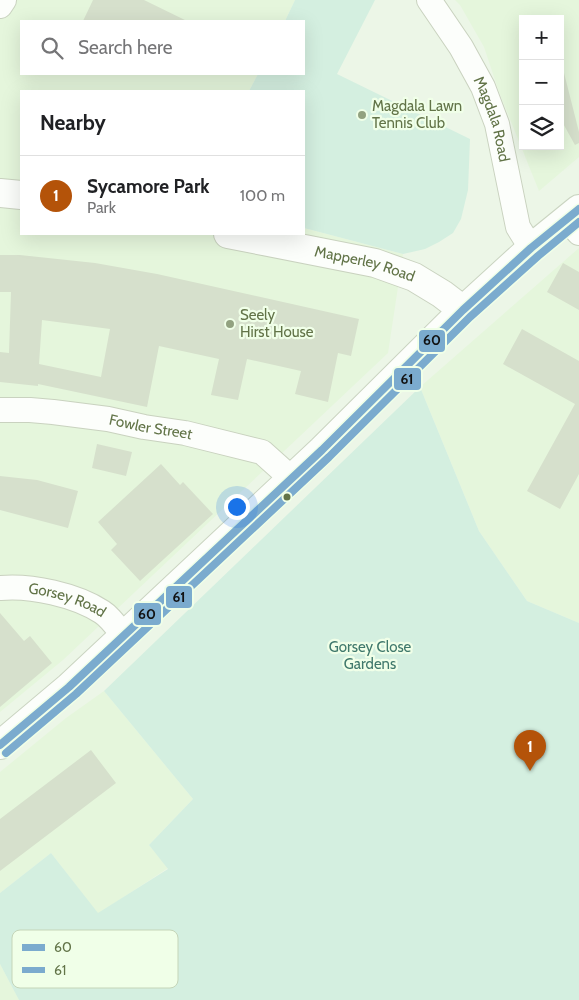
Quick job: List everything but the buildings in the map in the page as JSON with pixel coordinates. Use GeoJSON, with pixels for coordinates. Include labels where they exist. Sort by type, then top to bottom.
{"type":"FeatureCollection","features":[{"type":"Feature","properties":{"kind":"main road"},"geometry":{"type":"LineString","coordinates":[[0,193],[20,195]]}},
{"type":"Feature","properties":{"kind":"main road"},"geometry":{"type":"LineString","coordinates":[[0,745],[69,686],[322,450],[463,310],[531,248],[575,220]]}},
{"type":"Feature","properties":{"kind":"main road","name":"Mapperley Road"},"geometry":{"type":"LineString","coordinates":[[233,235],[375,262],[414,277],[442,294],[463,310]]}},
{"type":"Feature","properties":{"kind":"street"},"geometry":{"type":"LineString","coordinates":[[0,6],[4,0]]}},
{"type":"Feature","properties":{"kind":"street","name":"Magdala Road"},"geometry":{"type":"LineString","coordinates":[[429,0],[461,47],[483,87],[497,124],[518,227],[531,248]]}},
{"type":"Feature","properties":{"kind":"street","name":"Fowler Street"},"geometry":{"type":"LineString","coordinates":[[0,410],[53,412],[108,419],[185,433],[262,452],[291,478]]}},
{"type":"Feature","properties":{"kind":"street","name":"Gorsey Road"},"geometry":{"type":"LineString","coordinates":[[0,588],[34,589],[74,598],[104,612],[123,635]]}},
{"type":"Feature","properties":{"kind":"shaded area"},"geometry":{"type":"Polygon","coordinates":[[[0,0],[295,0],[285,20],[20,20],[20,75],[257,75],[250,90],[20,90],[20,235],[305,235],[305,228],[403,254],[388,353],[63,660],[0,712],[0,0]]]}},
{"type":"Feature","properties":{"kind":"shaded area"},"geometry":{"type":"Polygon","coordinates":[[[455,0],[579,0],[579,157],[539,191],[522,150],[564,150],[564,15],[519,15],[519,142],[499,92],[484,47],[460,5],[455,0]]]}},
{"type":"Feature","properties":{"kind":"shaded area"},"geometry":{"type":"Polygon","coordinates":[[[579,248],[579,623],[527,601],[479,531],[420,387],[579,248]]]}},
{"type":"Feature","properties":{"kind":"shaded area"},"geometry":{"type":"Polygon","coordinates":[[[104,691],[193,799],[149,845],[168,868],[98,914],[51,853],[0,893],[0,772],[66,718],[104,691]]]}},
{"type":"Feature","properties":{"kind":"shaded area"},"geometry":{"type":"Polygon","coordinates":[[[0,964],[19,1000],[0,1000],[0,964]]]}},
{"type":"Feature","properties":{"kind":"green space","name":"Magdala Lawn Tennis Club"},"geometry":{"type":"Polygon","coordinates":[[[295,0],[375,0],[337,74],[470,139],[468,190],[461,219],[453,233],[425,249],[403,254],[305,228],[305,90],[250,90],[257,75],[305,75],[305,20],[285,20],[295,0]]]}},
{"type":"Feature","properties":{"kind":"green space","name":"Gorsey Close Gardens"},"geometry":{"type":"Polygon","coordinates":[[[420,387],[479,531],[527,601],[579,623],[579,1000],[19,1000],[13,988],[178,988],[178,930],[12,930],[12,987],[0,964],[0,893],[51,853],[98,913],[168,869],[149,845],[193,799],[104,691],[420,387]]]}},
{"type":"Feature","properties":{"kind":"transit line","name":"60"},"geometry":{"type":"LineString","coordinates":[[0,745],[69,687],[322,450],[463,310],[531,248],[579,209]]}},
{"type":"Feature","properties":{"kind":"transit line","name":"61"},"geometry":{"type":"LineString","coordinates":[[6,753],[76,694],[329,457],[470,317],[579,222]]}},
{"type":"Feature","properties":{"kind":"place","name":"Magdala Lawn Tennis Club"},"geometry":{"type":"Point","coordinates":[362,115]}},
{"type":"Feature","properties":{"kind":"place","name":"Seely Hirst House"},"geometry":{"type":"Point","coordinates":[230,324]}},
{"type":"Feature","properties":{"kind":"place","name":"Sycamore Park"},"geometry":{"type":"Point","coordinates":[530,771]}}]}
